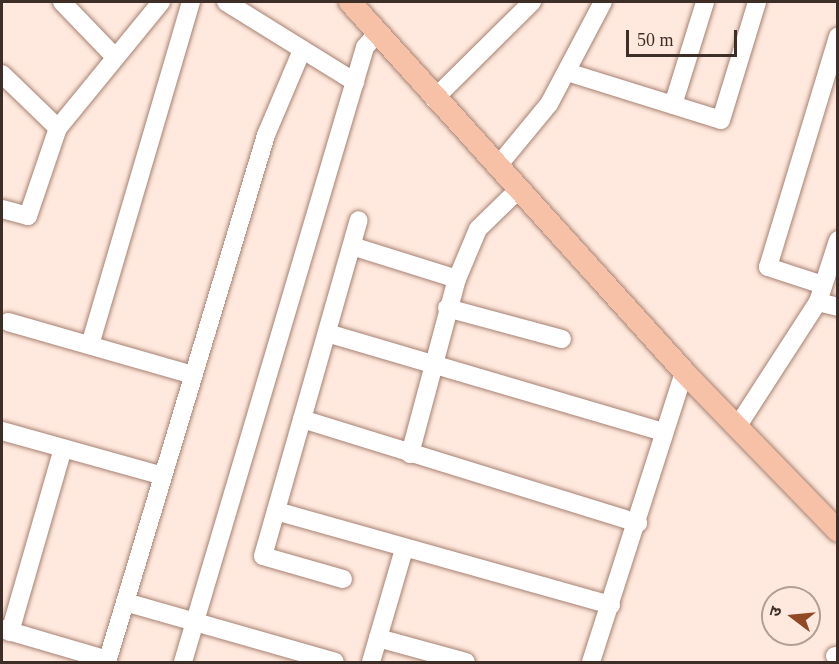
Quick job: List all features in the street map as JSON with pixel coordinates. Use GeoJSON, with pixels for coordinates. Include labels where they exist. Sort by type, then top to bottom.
{"type":"FeatureCollection","features":[{"type":"Feature","properties":{"kind":"main road"},"geometry":{"type":"LineString","coordinates":[[350,2],[375,36],[519,189],[684,372],[837,531]]}},
{"type":"Feature","properties":{"kind":"street"},"geometry":{"type":"LineString","coordinates":[[62,2],[115,57]]}},
{"type":"Feature","properties":{"kind":"street"},"geometry":{"type":"LineString","coordinates":[[2,209],[28,216],[58,128],[161,2]]}},
{"type":"Feature","properties":{"kind":"street"},"geometry":{"type":"LineString","coordinates":[[90,345],[191,2]]}},
{"type":"Feature","properties":{"kind":"street"},"geometry":{"type":"LineString","coordinates":[[226,2],[355,82]]}},
{"type":"Feature","properties":{"kind":"street"},"geometry":{"type":"LineString","coordinates":[[434,99],[532,2]]}},
{"type":"Feature","properties":{"kind":"street"},"geometry":{"type":"LineString","coordinates":[[497,167],[549,104],[603,2]]}},
{"type":"Feature","properties":{"kind":"street"},"geometry":{"type":"LineString","coordinates":[[673,105],[705,2]]}},
{"type":"Feature","properties":{"kind":"street"},"geometry":{"type":"LineString","coordinates":[[567,72],[721,120],[757,2]]}},
{"type":"Feature","properties":{"kind":"street"},"geometry":{"type":"LineString","coordinates":[[183,663],[365,47],[375,36]]}},
{"type":"Feature","properties":{"kind":"street"},"geometry":{"type":"LineString","coordinates":[[837,36],[768,267],[820,293],[837,307]]}},
{"type":"Feature","properties":{"kind":"street"},"geometry":{"type":"LineString","coordinates":[[63,448],[6,630],[108,661],[266,135],[302,50]]}},
{"type":"Feature","properties":{"kind":"street"},"geometry":{"type":"LineString","coordinates":[[2,74],[58,128]]}},
{"type":"Feature","properties":{"kind":"street"},"geometry":{"type":"LineString","coordinates":[[410,454],[435,363],[447,308],[457,279],[478,229],[519,189]]}},
{"type":"Feature","properties":{"kind":"street"},"geometry":{"type":"LineString","coordinates":[[343,579],[263,556],[359,220]]}},
{"type":"Feature","properties":{"kind":"street"},"geometry":{"type":"LineString","coordinates":[[736,427],[820,293],[837,240]]}},
{"type":"Feature","properties":{"kind":"street"},"geometry":{"type":"LineString","coordinates":[[352,246],[457,279]]}},
{"type":"Feature","properties":{"kind":"street"},"geometry":{"type":"LineString","coordinates":[[447,308],[562,339]]}},
{"type":"Feature","properties":{"kind":"street"},"geometry":{"type":"LineString","coordinates":[[8,322],[193,375]]}},
{"type":"Feature","properties":{"kind":"street"},"geometry":{"type":"LineString","coordinates":[[327,333],[664,432]]}},
{"type":"Feature","properties":{"kind":"street"},"geometry":{"type":"LineString","coordinates":[[591,663],[638,523],[684,372]]}},
{"type":"Feature","properties":{"kind":"street"},"geometry":{"type":"LineString","coordinates":[[302,419],[638,523]]}},
{"type":"Feature","properties":{"kind":"street"},"geometry":{"type":"LineString","coordinates":[[2,431],[163,476]]}},
{"type":"Feature","properties":{"kind":"street"},"geometry":{"type":"LineString","coordinates":[[276,511],[404,549],[610,605]]}},
{"type":"Feature","properties":{"kind":"street"},"geometry":{"type":"LineString","coordinates":[[371,663],[404,549]]}},
{"type":"Feature","properties":{"kind":"street"},"geometry":{"type":"LineString","coordinates":[[125,602],[335,663]]}},
{"type":"Feature","properties":{"kind":"street"},"geometry":{"type":"LineString","coordinates":[[378,638],[466,663]]}}]}
